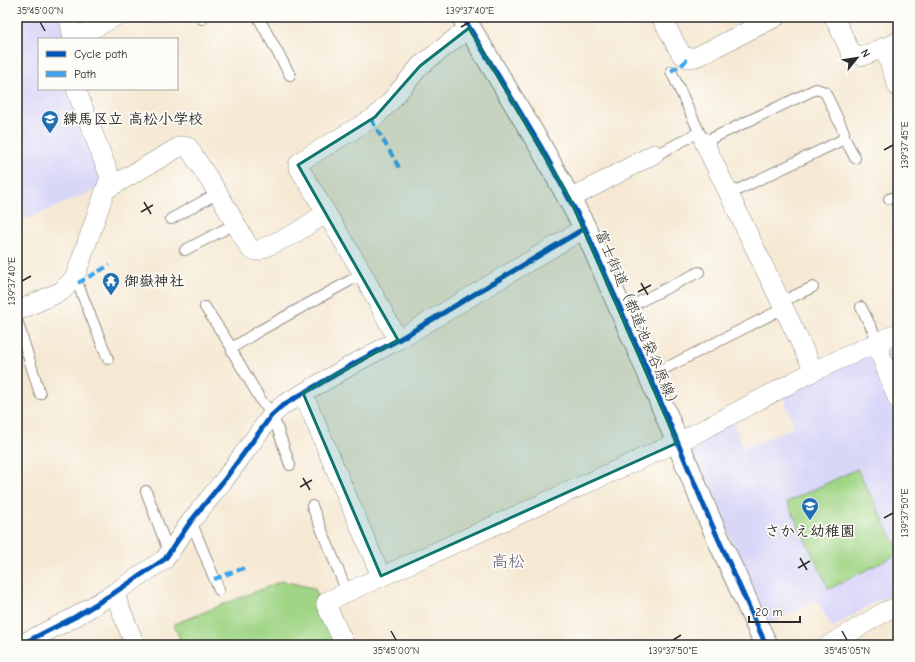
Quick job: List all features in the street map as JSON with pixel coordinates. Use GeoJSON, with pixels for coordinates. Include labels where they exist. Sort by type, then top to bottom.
{"type":"FeatureCollection","features":[{"type":"Feature","properties":{"kind":"main road","name":"富士街道（都道池袋谷原線）"},"geometry":{"type":"LineString","coordinates":[[467,21],[541,147],[585,228],[766,645]]}},
{"type":"Feature","properties":{"kind":"street"},"geometry":{"type":"LineString","coordinates":[[69,17],[73,38]]}},
{"type":"Feature","properties":{"kind":"street"},"geometry":{"type":"LineString","coordinates":[[75,38],[116,17]]}},
{"type":"Feature","properties":{"kind":"street"},"geometry":{"type":"LineString","coordinates":[[660,17],[681,54],[688,58],[696,57],[776,17]]}},
{"type":"Feature","properties":{"kind":"street"},"geometry":{"type":"LineString","coordinates":[[834,17],[851,53],[863,56],[891,44],[898,87]]}},
{"type":"Feature","properties":{"kind":"street"},"geometry":{"type":"LineString","coordinates":[[398,340],[362,274],[298,165],[301,161],[374,117],[390,102],[420,66],[467,21]]}},
{"type":"Feature","properties":{"kind":"street"},"geometry":{"type":"LineString","coordinates":[[17,311],[62,291],[75,277],[110,177],[76,90]]}},
{"type":"Feature","properties":{"kind":"street"},"geometry":{"type":"LineString","coordinates":[[701,137],[814,371]]}},
{"type":"Feature","properties":{"kind":"street"},"geometry":{"type":"LineString","coordinates":[[105,190],[181,146],[184,146],[188,147],[218,193],[250,249],[257,251],[294,234],[326,213]]}},
{"type":"Feature","properties":{"kind":"street"},"geometry":{"type":"LineString","coordinates":[[570,199],[654,154]]}},
{"type":"Feature","properties":{"kind":"street"},"geometry":{"type":"LineString","coordinates":[[20,645],[75,617],[164,559],[191,521],[225,479],[272,415],[283,405],[398,340],[585,228]]}},
{"type":"Feature","properties":{"kind":"street"},"geometry":{"type":"LineString","coordinates":[[345,645],[326,603],[381,576],[677,442],[814,371],[898,333]]}},
{"type":"Feature","properties":{"kind":"street"},"geometry":{"type":"LineString","coordinates":[[876,343],[898,400]]}},
{"type":"Feature","properties":{"kind":"street"},"geometry":{"type":"LineString","coordinates":[[303,393],[381,576]]}},
{"type":"Feature","properties":{"kind":"street"},"geometry":{"type":"LineString","coordinates":[[114,593],[135,645]]}},
{"type":"Feature","properties":{"kind":"street"},"geometry":{"type":"LineString","coordinates":[[829,645],[886,611],[898,606]]}},
{"type":"Feature","properties":{"kind":"lane"},"geometry":{"type":"LineString","coordinates":[[258,17],[290,75]]}},
{"type":"Feature","properties":{"kind":"lane"},"geometry":{"type":"LineString","coordinates":[[671,71],[701,137]]}},
{"type":"Feature","properties":{"kind":"lane"},"geometry":{"type":"LineString","coordinates":[[654,154],[701,137],[816,89],[825,92],[844,132],[844,137],[855,158]]}},
{"type":"Feature","properties":{"kind":"lane"},"geometry":{"type":"LineString","coordinates":[[729,194],[844,137]]}},
{"type":"Feature","properties":{"kind":"lane"},"geometry":{"type":"LineString","coordinates":[[171,219],[218,193]]}},
{"type":"Feature","properties":{"kind":"lane"},"geometry":{"type":"LineString","coordinates":[[185,250],[235,224]]}},
{"type":"Feature","properties":{"kind":"lane"},"geometry":{"type":"LineString","coordinates":[[621,311],[699,272]]}},
{"type":"Feature","properties":{"kind":"lane"},"geometry":{"type":"LineString","coordinates":[[232,348],[259,331],[362,274]]}},
{"type":"Feature","properties":{"kind":"lane"},"geometry":{"type":"LineString","coordinates":[[75,277],[108,359]]}},
{"type":"Feature","properties":{"kind":"lane"},"geometry":{"type":"LineString","coordinates":[[650,376],[813,287]]}},
{"type":"Feature","properties":{"kind":"lane"},"geometry":{"type":"LineString","coordinates":[[205,307],[232,348],[232,351],[262,402],[272,415],[290,465]]}},
{"type":"Feature","properties":{"kind":"lane"},"geometry":{"type":"LineString","coordinates":[[860,307],[875,335],[876,343]]}},
{"type":"Feature","properties":{"kind":"lane"},"geometry":{"type":"LineString","coordinates":[[17,320],[40,394]]}},
{"type":"Feature","properties":{"kind":"lane"},"geometry":{"type":"LineString","coordinates":[[146,491],[166,545],[172,549]]}},
{"type":"Feature","properties":{"kind":"lane"},"geometry":{"type":"LineString","coordinates":[[312,506],[347,592]]}},
{"type":"Feature","properties":{"kind":"lane"},"geometry":{"type":"LineString","coordinates":[[191,521],[219,590]]}},
{"type":"Feature","properties":{"kind":"highlighted area"},"geometry":{"type":"Polygon","coordinates":[[[469,28],[570,199],[677,443],[381,576],[303,393],[398,340],[298,165],[375,117],[420,66],[469,28]]]}},
{"type":"Feature","properties":{"kind":"shaded area","name":"練馬区立 高松小学校"},"geometry":{"type":"Polygon","coordinates":[[[17,17],[63,17],[66,38],[38,38],[38,90],[66,90],[102,179],[96,190],[21,221],[17,213],[17,17]]]}},
{"type":"Feature","properties":{"kind":"shaded area","name":"さかえ幼稚園"},"geometry":{"type":"Polygon","coordinates":[[[898,340],[898,592],[875,602],[832,628],[817,600],[769,625],[690,447],[732,420],[744,449],[794,427],[782,392],[898,340]]]}},
{"type":"Feature","properties":{"kind":"green space"},"geometry":{"type":"Polygon","coordinates":[[[857,469],[898,548],[898,554],[829,589],[787,502],[857,469]]]}},
{"type":"Feature","properties":{"kind":"green space"},"geometry":{"type":"Polygon","coordinates":[[[282,581],[314,588],[318,596],[315,598],[338,645],[182,645],[174,624],[282,581]]]}},
{"type":"Feature","properties":{"kind":"marked path"},"geometry":{"type":"LineString","coordinates":[[671,71],[684,63],[688,58]]}},
{"type":"Feature","properties":{"kind":"marked path"},"geometry":{"type":"LineString","coordinates":[[371,119],[400,169]]}},
{"type":"Feature","properties":{"kind":"marked path"},"geometry":{"type":"LineString","coordinates":[[78,283],[110,265]]}},
{"type":"Feature","properties":{"kind":"marked path"},"geometry":{"type":"LineString","coordinates":[[214,579],[247,567]]}},
{"type":"Feature","properties":{"kind":"cycle path"},"geometry":{"type":"LineString","coordinates":[[463,17],[541,147],[585,228],[650,376],[709,518],[766,645]]}},
{"type":"Feature","properties":{"kind":"cycle path"},"geometry":{"type":"LineString","coordinates":[[20,645],[75,617],[165,559],[191,521],[225,479],[271,416],[283,405],[398,340],[585,228]]}},
{"type":"Feature","properties":{"kind":"place","name":"練馬区立 高松小学校"},"geometry":{"type":"Point","coordinates":[50,134]}},
{"type":"Feature","properties":{"kind":"place","name":"御嶽神社"},"geometry":{"type":"Point","coordinates":[111,296]}},
{"type":"Feature","properties":{"kind":"place","name":"さかえ幼稚園"},"geometry":{"type":"Point","coordinates":[810,521]}},
{"type":"Feature","properties":{"kind":"district","name":"高松"},"geometry":{"type":"Point","coordinates":[508,561]}}]}
